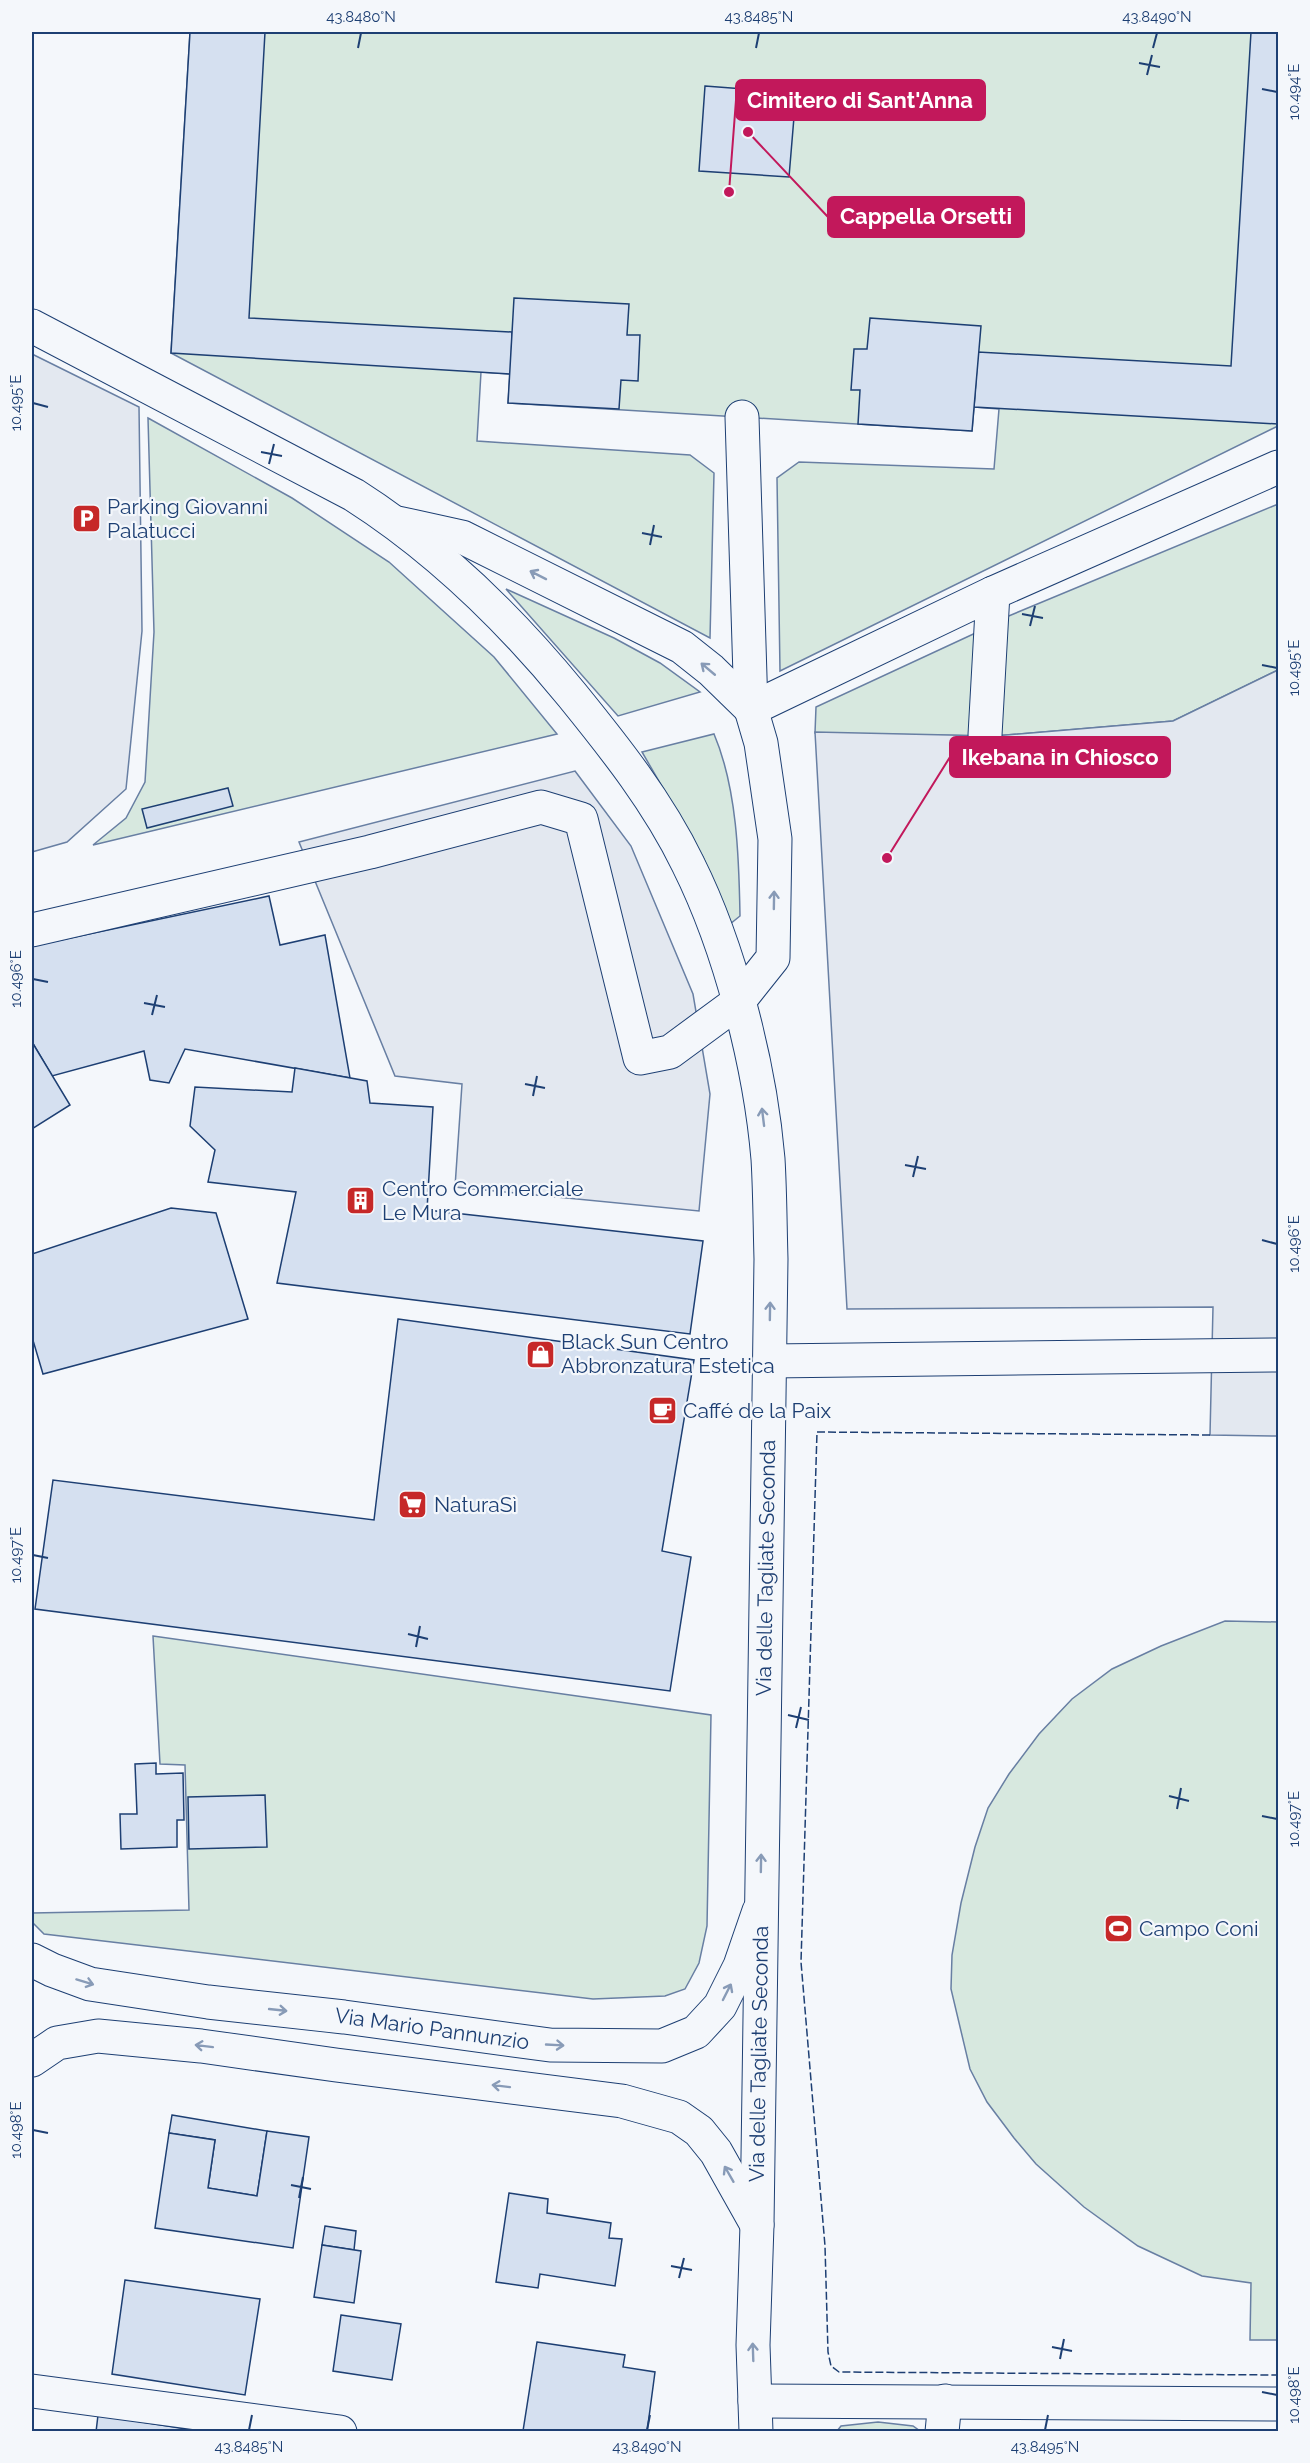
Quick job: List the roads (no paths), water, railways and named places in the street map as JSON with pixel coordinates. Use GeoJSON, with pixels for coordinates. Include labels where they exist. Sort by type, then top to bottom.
{"type":"FeatureCollection","features":[{"type":"Feature","properties":{"kind":"main road","name":"Via delle Tagliate Seconda"},"geometry":{"type":"LineString","coordinates":[[32,327],[354,495],[398,523],[447,564],[520,635],[616,750],[656,808],[688,863],[715,929],[738,1002],[761,1102],[768,1159],[771,1259],[757,2225],[753,2345],[755,2416]]}},
{"type":"Feature","properties":{"kind":"main road"},"geometry":{"type":"LineString","coordinates":[[32,930],[370,852],[541,807],[581,819],[640,1058],[670,1052],[738,1002],[773,958],[775,839],[761,743],[751,709],[742,417]]}},
{"type":"Feature","properties":{"kind":"main road"},"geometry":{"type":"LineString","coordinates":[[751,709],[993,593],[1278,467]]}},
{"type":"Feature","properties":{"kind":"main road"},"geometry":{"type":"LineString","coordinates":[[398,523],[462,537],[682,647],[711,670],[751,709]]}},
{"type":"Feature","properties":{"kind":"main road"},"geometry":{"type":"LineString","coordinates":[[985,735],[993,593]]}},
{"type":"Feature","properties":{"kind":"main road"},"geometry":{"type":"LineString","coordinates":[[770,1361],[1278,1355]]}},
{"type":"Feature","properties":{"kind":"main road","name":"Via Mario Pannunzio"},"geometry":{"type":"LineString","coordinates":[[32,1960],[90,1984],[207,2002],[344,2017],[550,2045],[662,2046],[696,2032],[720,2006],[740,1966],[760,1908]]}},
{"type":"Feature","properties":{"kind":"main road"},"geometry":{"type":"LineString","coordinates":[[32,2060],[57,2043],[98,2036],[201,2046],[622,2101],[679,2117],[699,2131],[716,2152],[757,2225]]}},
{"type":"Feature","properties":{"kind":"main road"},"geometry":{"type":"LineString","coordinates":[[32,2391],[340,2432]]}},
{"type":"Feature","properties":{"kind":"main road"},"geometry":{"type":"LineString","coordinates":[[755,2416],[944,2416],[1278,2404]]}},
{"type":"Feature","properties":{"kind":"place","name":"Cappella Orsetti"},"geometry":{"type":"Point","coordinates":[748,132]}},
{"type":"Feature","properties":{"kind":"place","name":"Cimitero di Sant'Anna"},"geometry":{"type":"Point","coordinates":[729,192]}},
{"type":"Feature","properties":{"kind":"place","name":"Parking Giovanni Palatucci"},"geometry":{"type":"Point","coordinates":[86,519]}},
{"type":"Feature","properties":{"kind":"place","name":"Ikebana in Chiosco"},"geometry":{"type":"Point","coordinates":[887,858]}},
{"type":"Feature","properties":{"kind":"place","name":"Centro Commerciale Le Mura"},"geometry":{"type":"Point","coordinates":[361,1201]}},
{"type":"Feature","properties":{"kind":"place","name":"Black Sun Centro Abbronzatura Estetica"},"geometry":{"type":"Point","coordinates":[540,1354]}},
{"type":"Feature","properties":{"kind":"place","name":"Caffé de la Paix"},"geometry":{"type":"Point","coordinates":[662,1411]}},
{"type":"Feature","properties":{"kind":"place","name":"NaturaSì"},"geometry":{"type":"Point","coordinates":[413,1505]}},
{"type":"Feature","properties":{"kind":"place","name":"Campo Coni"},"geometry":{"type":"Point","coordinates":[1118,1929]}}]}
